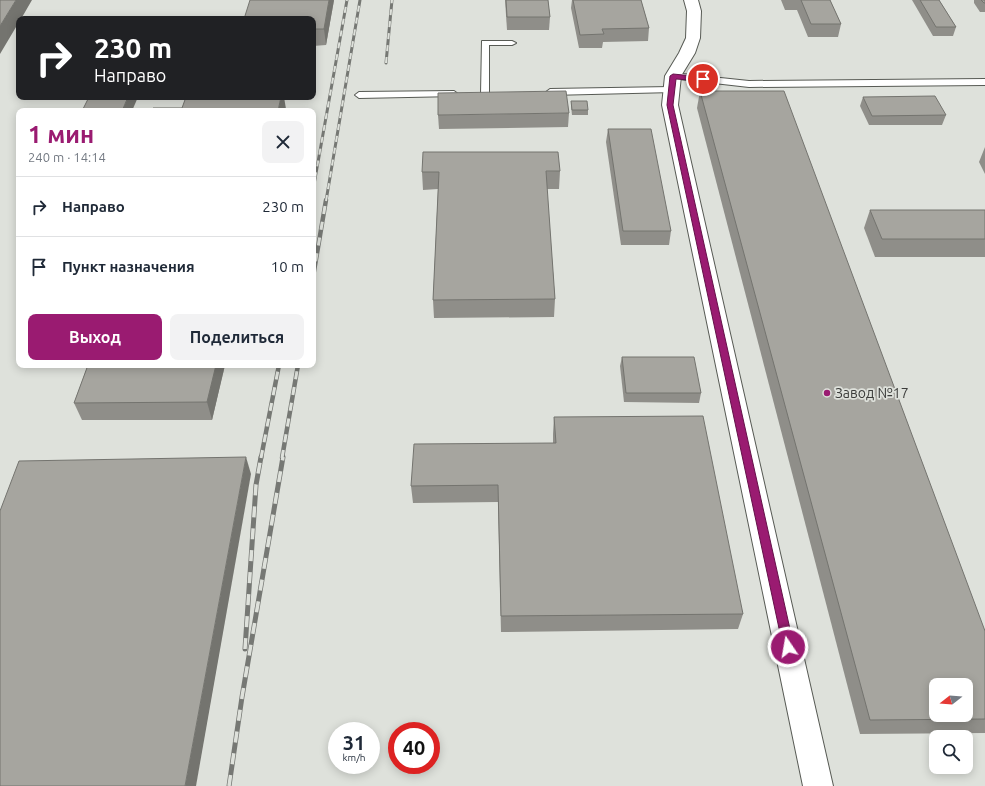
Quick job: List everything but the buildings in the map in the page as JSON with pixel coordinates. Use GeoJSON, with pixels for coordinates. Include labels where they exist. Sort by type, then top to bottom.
{"type":"FeatureCollection","features":[{"type":"Feature","properties":{"kind":"street"},"geometry":{"type":"LineString","coordinates":[[691,0],[694,12],[693,38],[672,83],[670,105],[818,786]]}},
{"type":"Feature","properties":{"kind":"lane"},"geometry":{"type":"LineString","coordinates":[[485,94],[485,43],[512,43]]}},
{"type":"Feature","properties":{"kind":"lane"},"geometry":{"type":"LineString","coordinates":[[539,93],[672,83],[749,84],[985,82]]}},
{"type":"Feature","properties":{"kind":"lane"},"geometry":{"type":"LineString","coordinates":[[359,94],[461,94]]}},
{"type":"Feature","properties":{"kind":"railway"},"geometry":{"type":"LineString","coordinates":[[316,173],[347,0]]}},
{"type":"Feature","properties":{"kind":"railway"},"geometry":{"type":"LineString","coordinates":[[326,201],[360,0]]}},
{"type":"Feature","properties":{"kind":"railway"},"geometry":{"type":"LineString","coordinates":[[386,63],[392,0]]}},
{"type":"Feature","properties":{"kind":"railway"},"geometry":{"type":"LineString","coordinates":[[316,259],[326,200]]}},
{"type":"Feature","properties":{"kind":"railway"},"geometry":{"type":"LineString","coordinates":[[261,458],[278,368]]}},
{"type":"Feature","properties":{"kind":"railway"},"geometry":{"type":"LineString","coordinates":[[282,458],[297,368]]}},
{"type":"Feature","properties":{"kind":"railway"},"geometry":{"type":"LineString","coordinates":[[245,649],[256,485],[261,457]]}},
{"type":"Feature","properties":{"kind":"railway"},"geometry":{"type":"LineString","coordinates":[[229,786],[242,697],[283,457]]}},
{"type":"Feature","properties":{"kind":"place","name":"Завод №17"},"geometry":{"type":"Point","coordinates":[827,393]}},
{"type":"Feature","properties":{"kind":"route"},"geometry":{"type":"LineString","coordinates":[[703,79],[673,76],[670,105],[788,647]]}}]}
